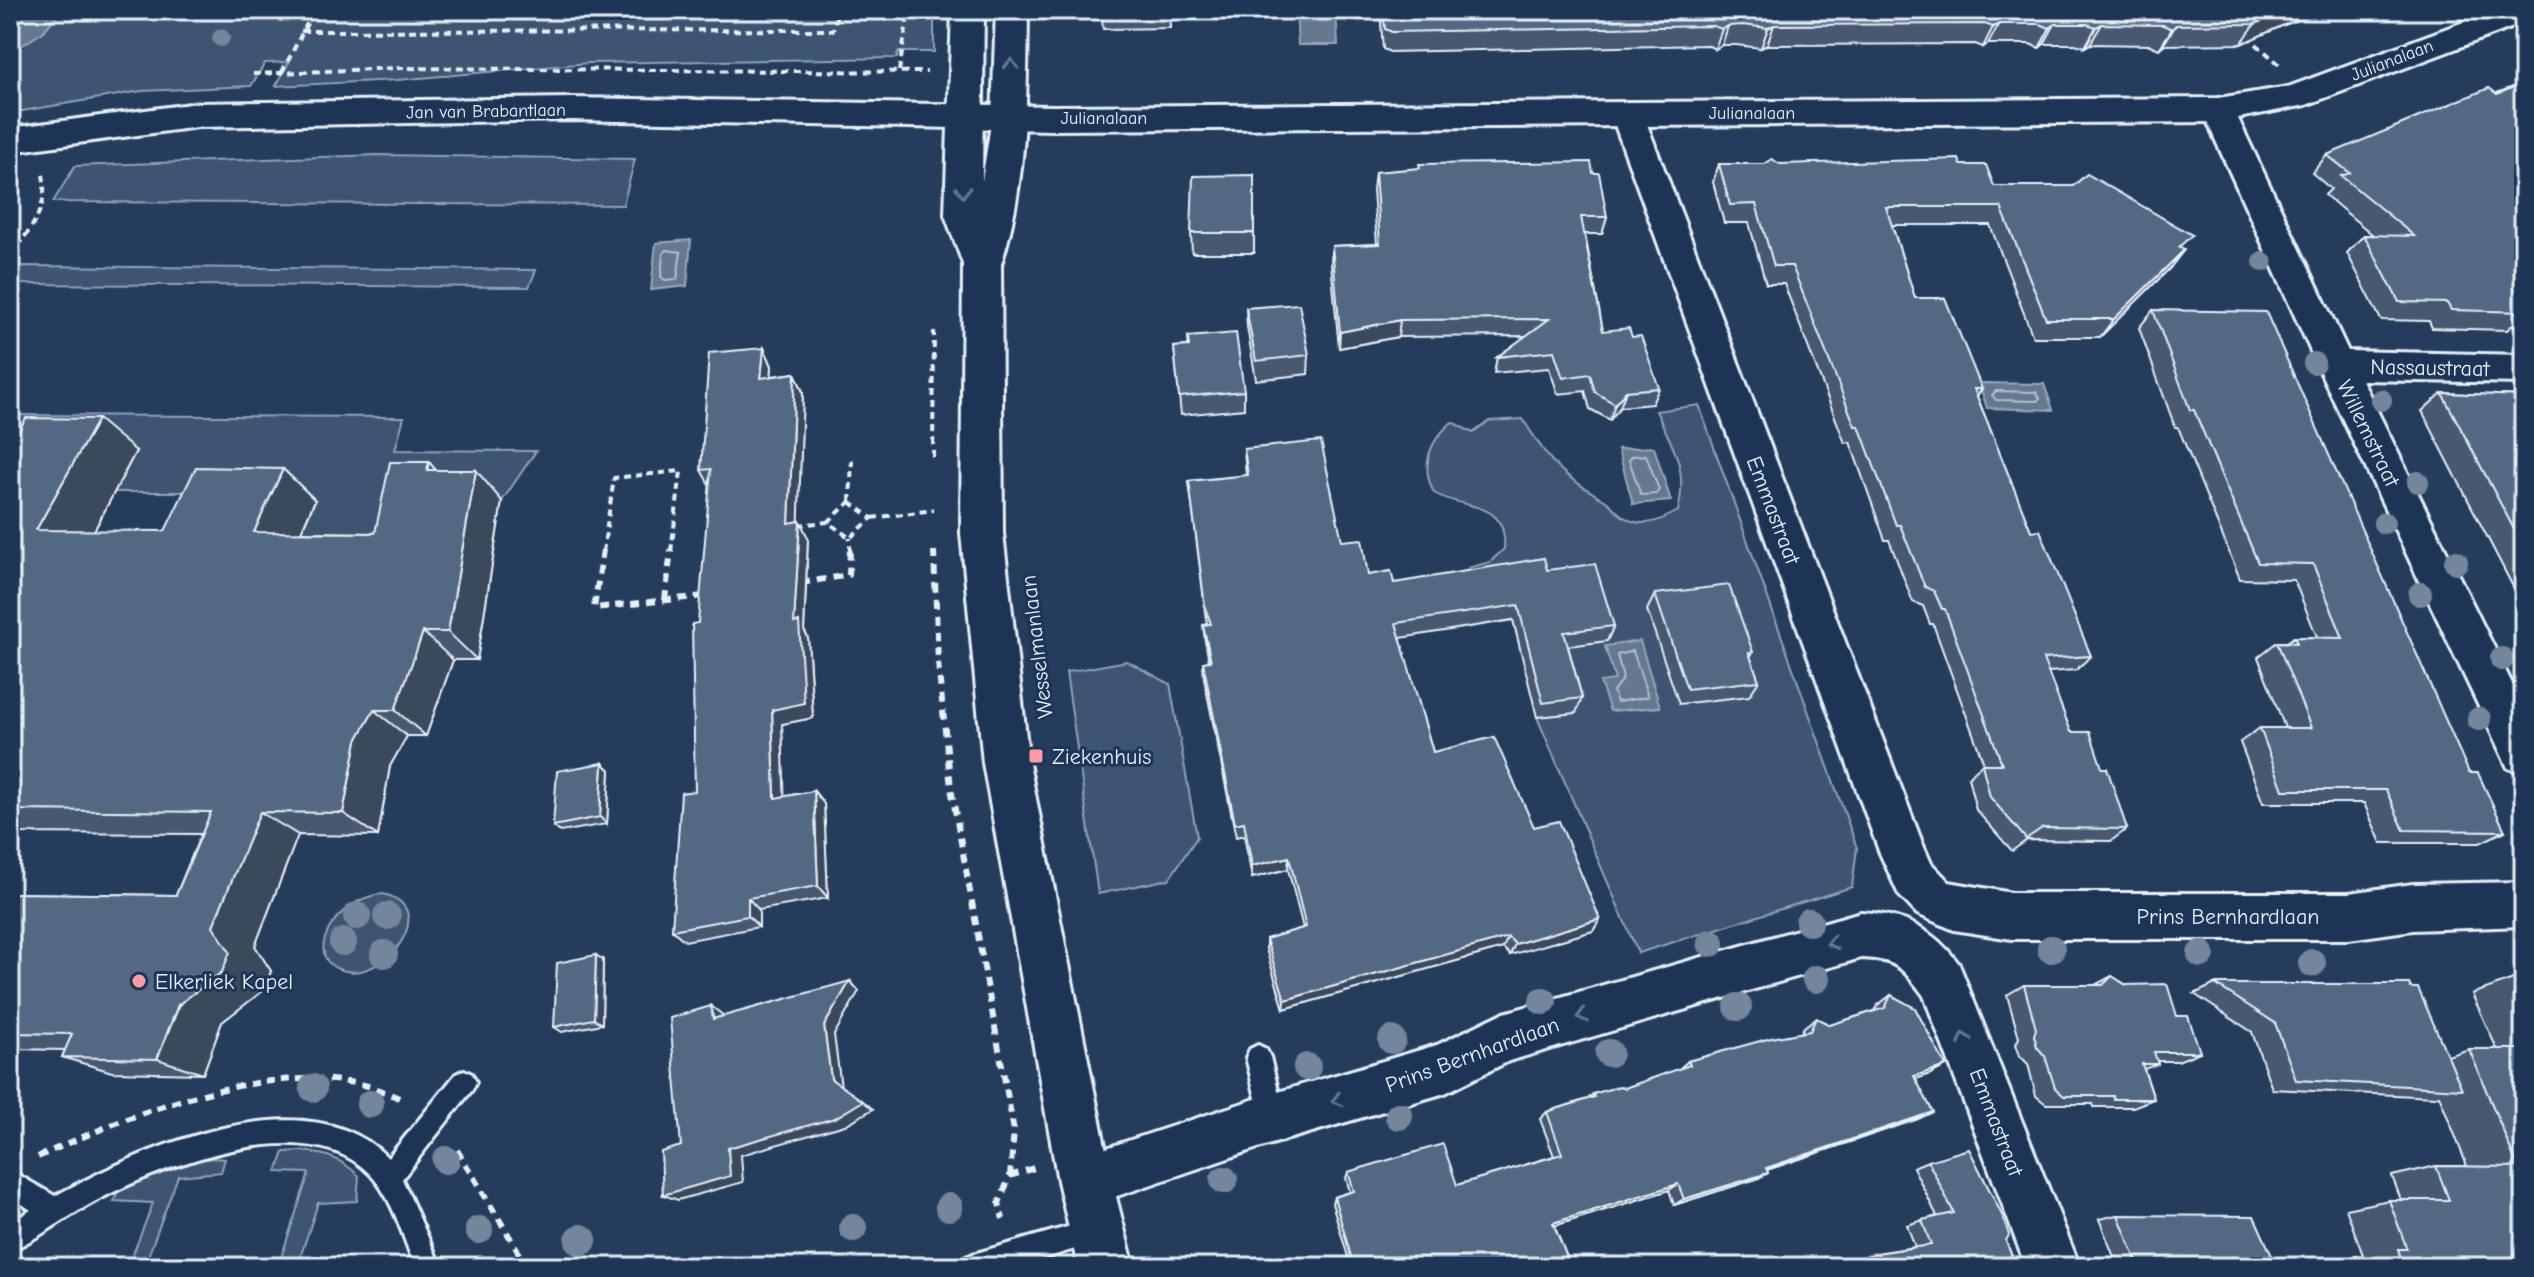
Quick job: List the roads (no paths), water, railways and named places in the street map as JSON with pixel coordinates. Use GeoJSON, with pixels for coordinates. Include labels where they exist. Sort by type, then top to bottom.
{"type":"FeatureCollection","features":[{"type":"Feature","properties":{"kind":"main road","name":"Wesselmanlaan"},"geometry":{"type":"LineString","coordinates":[[968,10],[963,215],[982,264]]}},
{"type":"Feature","properties":{"kind":"main road","name":"Wesselmanlaan"},"geometry":{"type":"LineString","coordinates":[[1012,10],[1009,118],[990,241],[982,264],[982,533],[1006,763],[1085,1181],[1101,1249]]}},
{"type":"Feature","properties":{"kind":"main road","name":"Julianalaan"},"geometry":{"type":"LineString","coordinates":[[963,117],[2218,110],[2294,97],[2524,11]]}},
{"type":"Feature","properties":{"kind":"main road","name":"Jan van Brabantlaan"},"geometry":{"type":"LineString","coordinates":[[25,137],[198,115],[571,109],[963,117]]}},
{"type":"Feature","properties":{"kind":"street","name":"Willemstraat"},"geometry":{"type":"LineString","coordinates":[[2218,110],[2336,365],[2524,754]]}},
{"type":"Feature","properties":{"kind":"street","name":"Emmastraat"},"geometry":{"type":"LineString","coordinates":[[1627,114],[1902,851],[1915,879],[1933,898]]}},
{"type":"Feature","properties":{"kind":"street","name":"Nassaustraat"},"geometry":{"type":"LineString","coordinates":[[2336,365],[2524,369]]}},
{"type":"Feature","properties":{"kind":"street","name":"Prins Bernhardlaan"},"geometry":{"type":"LineString","coordinates":[[1933,898],[1954,907],[2012,916],[2349,916],[2413,907],[2524,904]]}},
{"type":"Feature","properties":{"kind":"street","name":"Prins Bernhardlaan"},"geometry":{"type":"LineString","coordinates":[[1085,1181],[1266,1121],[1445,1068],[1501,1039],[1861,935],[1885,935],[1907,942]]}},
{"type":"Feature","properties":{"kind":"street","name":"Emmastraat"},"geometry":{"type":"LineString","coordinates":[[1907,942],[1928,960],[1942,981],[2053,1267]]}},
{"type":"Feature","properties":{"kind":"lane"},"geometry":{"type":"LineString","coordinates":[[1258,1057],[1266,1121]]}},
{"type":"Feature","properties":{"kind":"lane"},"geometry":{"type":"LineString","coordinates":[[388,1178],[464,1082]]}},
{"type":"Feature","properties":{"kind":"lane"},"geometry":{"type":"LineString","coordinates":[[10,1238],[54,1210],[141,1165],[203,1145],[249,1135],[299,1132],[323,1137],[363,1153],[378,1163],[388,1178],[428,1267]]}},
{"type":"Feature","properties":{"kind":"lane"},"geometry":{"type":"LineString","coordinates":[[10,1182],[54,1210]]}},
{"type":"Feature","properties":{"kind":"lane"},"geometry":{"type":"LineString","coordinates":[[973,1267],[1101,1249]]}},
{"type":"Feature","properties":{"kind":"water"},"geometry":{"type":"Polygon","coordinates":[[[10,10],[61,10],[43,32],[10,53],[10,10]]]}},
{"type":"Feature","properties":{"kind":"water"},"geometry":{"type":"Polygon","coordinates":[[[1296,10],[1336,10],[1338,45],[1298,45],[1296,10]]]}},
{"type":"Feature","properties":{"kind":"water"},"geometry":{"type":"Polygon","coordinates":[[[691,240],[687,286],[651,290],[656,243],[691,240]]]}},
{"type":"Feature","properties":{"kind":"water"},"geometry":{"type":"Polygon","coordinates":[[[1979,383],[2044,384],[2053,410],[1987,408],[1979,383]]]}},
{"type":"Feature","properties":{"kind":"water"},"geometry":{"type":"Polygon","coordinates":[[[1654,447],[1671,501],[1633,504],[1618,449],[1654,447]]]}},
{"type":"Feature","properties":{"kind":"water"},"geometry":{"type":"Polygon","coordinates":[[[1640,641],[1660,707],[1610,711],[1600,682],[1615,680],[1605,646],[1640,641]]]}},
{"type":"Feature","properties":{"kind":"place","name":"Ziekenhuis"},"geometry":{"type":"Point","coordinates":[1036,756]}},
{"type":"Feature","properties":{"kind":"place","name":"Elkerliek Kapel"},"geometry":{"type":"Point","coordinates":[139,981]}}]}
